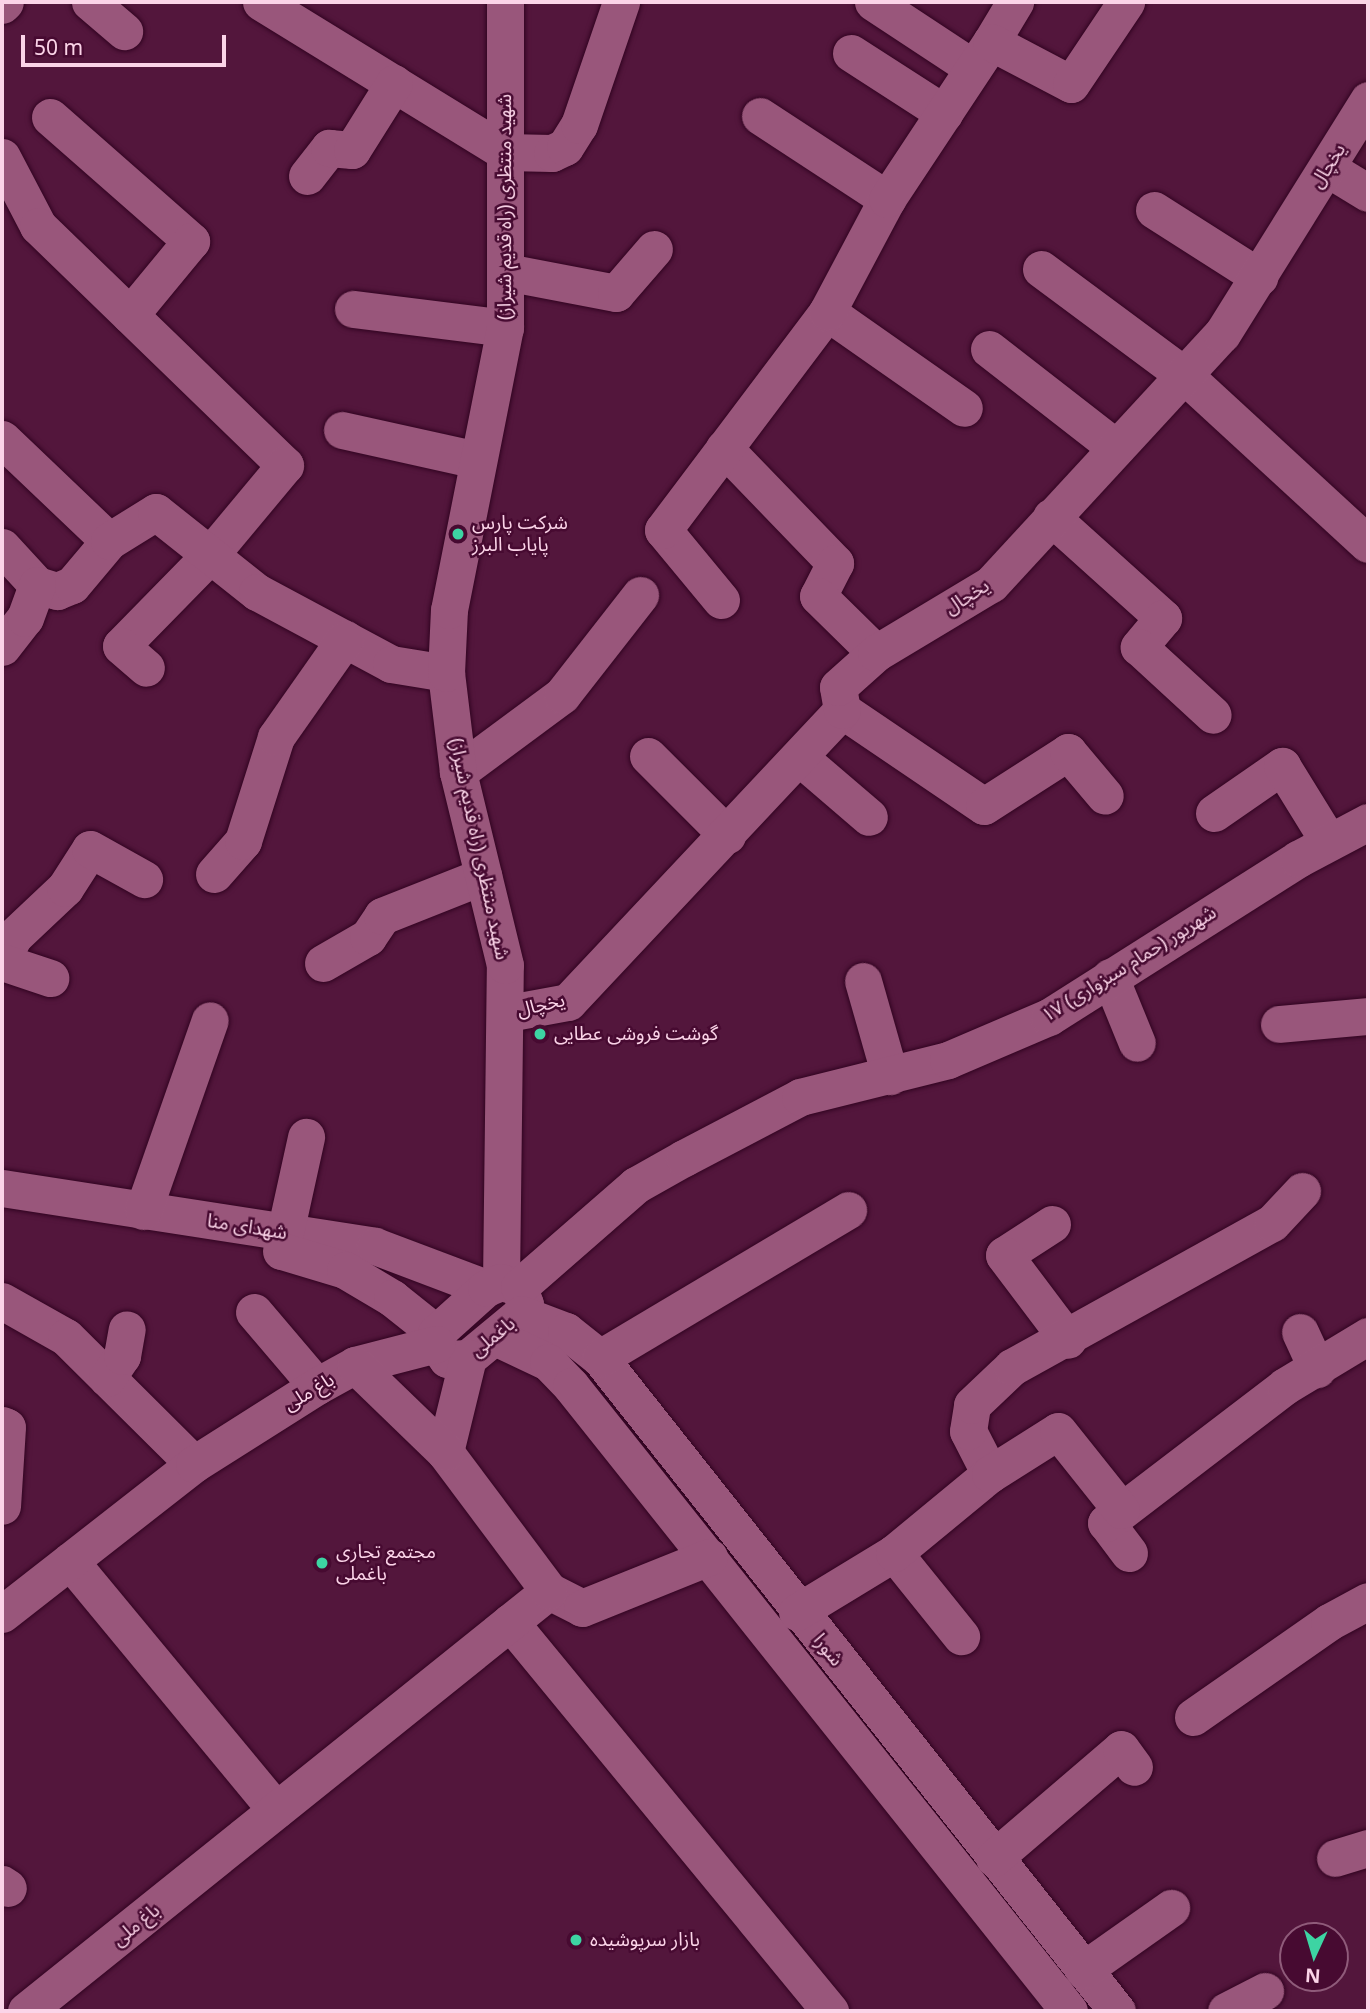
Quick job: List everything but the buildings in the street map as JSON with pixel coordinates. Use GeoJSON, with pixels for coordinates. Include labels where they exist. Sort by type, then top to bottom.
{"type":"FeatureCollection","features":[{"type":"Feature","properties":{"kind":"street"},"geometry":{"type":"LineString","coordinates":[[90,2],[124,31]]}},
{"type":"Feature","properties":{"kind":"street"},"geometry":{"type":"LineString","coordinates":[[261,2],[505,152],[552,153],[565,147],[579,125],[621,2]]}},
{"type":"Feature","properties":{"kind":"street","name":"شهید منتظری (راه قدیم شیراز)"},"geometry":{"type":"LineString","coordinates":[[445,1452],[483,1318],[508,1013],[505,965],[458,772],[446,673],[449,610],[505,328],[505,2]]}},
{"type":"Feature","properties":{"kind":"street"},"geometry":{"type":"LineString","coordinates":[[873,2],[982,55],[1071,84],[1126,2]]}},
{"type":"Feature","properties":{"kind":"street"},"geometry":{"type":"LineString","coordinates":[[721,600],[663,530],[827,312],[887,199],[1016,2]]}},
{"type":"Feature","properties":{"kind":"street"},"geometry":{"type":"LineString","coordinates":[[851,53],[944,113]]}},
{"type":"Feature","properties":{"kind":"street"},"geometry":{"type":"LineString","coordinates":[[307,176],[329,148],[352,150],[394,83]]}},
{"type":"Feature","properties":{"kind":"street","name":"یخچال"},"geometry":{"type":"LineString","coordinates":[[508,1013],[568,1002],[842,710],[838,687],[876,653],[991,584],[1222,334],[1368,100]]}},
{"type":"Feature","properties":{"kind":"street"},"geometry":{"type":"LineString","coordinates":[[760,116],[887,199]]}},
{"type":"Feature","properties":{"kind":"street"},"geometry":{"type":"LineString","coordinates":[[50,117],[191,241],[130,315]]}},
{"type":"Feature","properties":{"kind":"street"},"geometry":{"type":"LineString","coordinates":[[2,157],[38,226],[285,465],[210,555],[121,646],[146,668]]}},
{"type":"Feature","properties":{"kind":"street"},"geometry":{"type":"LineString","coordinates":[[1327,168],[1368,193]]}},
{"type":"Feature","properties":{"kind":"street"},"geometry":{"type":"LineString","coordinates":[[1154,210],[1259,276]]}},
{"type":"Feature","properties":{"kind":"street"},"geometry":{"type":"LineString","coordinates":[[506,272],[616,293],[654,249]]}},
{"type":"Feature","properties":{"kind":"street"},"geometry":{"type":"LineString","coordinates":[[1041,269],[1185,376],[1368,544]]}},
{"type":"Feature","properties":{"kind":"street"},"geometry":{"type":"LineString","coordinates":[[353,309],[505,328]]}},
{"type":"Feature","properties":{"kind":"street"},"geometry":{"type":"LineString","coordinates":[[827,312],[964,408]]}},
{"type":"Feature","properties":{"kind":"street"},"geometry":{"type":"LineString","coordinates":[[989,349],[1116,448]]}},
{"type":"Feature","properties":{"kind":"street"},"geometry":{"type":"LineString","coordinates":[[342,430],[477,460]]}},
{"type":"Feature","properties":{"kind":"street"},"geometry":{"type":"LineString","coordinates":[[2,439],[109,541]]}},
{"type":"Feature","properties":{"kind":"street"},"geometry":{"type":"LineString","coordinates":[[724,448],[835,563],[818,596],[876,653]]}},
{"type":"Feature","properties":{"kind":"street"},"geometry":{"type":"LineString","coordinates":[[2,547],[37,585],[57,591],[72,585],[109,541],[156,512],[257,592],[391,664],[446,673]]}},
{"type":"Feature","properties":{"kind":"street"},"geometry":{"type":"LineString","coordinates":[[1051,517],[1163,618],[1139,647],[1213,715]]}},
{"type":"Feature","properties":{"kind":"street"},"geometry":{"type":"LineString","coordinates":[[2,647],[25,618],[37,585]]}},
{"type":"Feature","properties":{"kind":"street"},"geometry":{"type":"LineString","coordinates":[[458,772],[562,695],[640,595]]}},
{"type":"Feature","properties":{"kind":"street"},"geometry":{"type":"LineString","coordinates":[[214,874],[243,841],[276,737],[345,639]]}},
{"type":"Feature","properties":{"kind":"street"},"geometry":{"type":"LineString","coordinates":[[842,710],[984,806],[1068,752],[1105,796]]}},
{"type":"Feature","properties":{"kind":"street"},"geometry":{"type":"LineString","coordinates":[[648,756],[726,835]]}},
{"type":"Feature","properties":{"kind":"street"},"geometry":{"type":"LineString","coordinates":[[799,757],[869,817]]}},
{"type":"Feature","properties":{"kind":"street"},"geometry":{"type":"LineString","coordinates":[[1214,813],[1282,766],[1329,842]]}},
{"type":"Feature","properties":{"kind":"street","name":"۱۷ شهریور (حمام سبزواری)"},"geometry":{"type":"LineString","coordinates":[[483,1318],[636,1185],[800,1097],[948,1060],[1049,1017],[1329,842],[1368,822]]}},
{"type":"Feature","properties":{"kind":"street"},"geometry":{"type":"LineString","coordinates":[[50,978],[2,961],[13,937],[65,888],[90,849],[144,879]]}},
{"type":"Feature","properties":{"kind":"street"},"geometry":{"type":"LineString","coordinates":[[323,963],[368,937],[382,916],[484,876]]}},
{"type":"Feature","properties":{"kind":"street"},"geometry":{"type":"LineString","coordinates":[[1111,976],[1137,1043]]}},
{"type":"Feature","properties":{"kind":"street"},"geometry":{"type":"LineString","coordinates":[[863,981],[890,1076]]}},
{"type":"Feature","properties":{"kind":"street"},"geometry":{"type":"LineString","coordinates":[[1279,1024],[1368,1016]]}},
{"type":"Feature","properties":{"kind":"street"},"geometry":{"type":"LineString","coordinates":[[142,1211],[210,1020]]}},
{"type":"Feature","properties":{"kind":"street"},"geometry":{"type":"LineString","coordinates":[[283,1242],[306,1137]]}},
{"type":"Feature","properties":{"kind":"street","name":"شهدای منا"},"geometry":{"type":"LineString","coordinates":[[2,1188],[142,1211],[283,1242],[345,1270],[392,1298],[483,1318]]}},
{"type":"Feature","properties":{"kind":"street"},"geometry":{"type":"LineString","coordinates":[[990,1474],[968,1431],[972,1405],[1012,1367],[1068,1340],[1272,1223],[1302,1191]]}},
{"type":"Feature","properties":{"kind":"street"},"geometry":{"type":"LineString","coordinates":[[600,1358],[848,1210]]}},
{"type":"Feature","properties":{"kind":"street","name":"شهدای منا"},"geometry":{"type":"LineString","coordinates":[[2,1213],[283,1242],[375,1246],[483,1318]]}},
{"type":"Feature","properties":{"kind":"street"},"geometry":{"type":"LineString","coordinates":[[1052,1224],[1004,1255],[1068,1340]]}},
{"type":"Feature","properties":{"kind":"street"},"geometry":{"type":"LineString","coordinates":[[2,1301],[65,1337],[194,1464]]}},
{"type":"Feature","properties":{"kind":"street"},"geometry":{"type":"LineString","coordinates":[[254,1312],[317,1387]]}},
{"type":"Feature","properties":{"kind":"street"},"geometry":{"type":"LineString","coordinates":[[355,1365],[483,1318]]}},
{"type":"Feature","properties":{"kind":"street","name":"شورا"},"geometry":{"type":"LineString","coordinates":[[483,1318],[566,1331],[600,1358],[797,1612],[1117,2011]]}},
{"type":"Feature","properties":{"kind":"street","name":"شورا"},"geometry":{"type":"LineString","coordinates":[[483,1318],[548,1362],[709,1557],[1069,2011]]}},
{"type":"Feature","properties":{"kind":"street"},"geometry":{"type":"LineString","coordinates":[[107,1378],[121,1356],[127,1329]]}},
{"type":"Feature","properties":{"kind":"street"},"geometry":{"type":"LineString","coordinates":[[1300,1332],[1317,1369]]}},
{"type":"Feature","properties":{"kind":"street"},"geometry":{"type":"LineString","coordinates":[[1129,1553],[1106,1523],[1285,1387],[1368,1336]]}},
{"type":"Feature","properties":{"kind":"street","name":"باغ ملی"},"geometry":{"type":"LineString","coordinates":[[2,1614],[194,1464],[355,1365],[445,1452],[548,1591],[26,2011]]}},
{"type":"Feature","properties":{"kind":"street"},"geometry":{"type":"LineString","coordinates":[[2,1425],[6,1427],[2,1506]]}},
{"type":"Feature","properties":{"kind":"street"},"geometry":{"type":"LineString","coordinates":[[797,1612],[894,1553],[990,1474],[1058,1431],[1121,1510]]}},
{"type":"Feature","properties":{"kind":"street"},"geometry":{"type":"LineString","coordinates":[[894,1553],[961,1636]]}},
{"type":"Feature","properties":{"kind":"street"},"geometry":{"type":"LineString","coordinates":[[548,1591],[582,1608],[709,1557]]}},
{"type":"Feature","properties":{"kind":"street"},"geometry":{"type":"LineString","coordinates":[[70,1560],[276,1810]]}},
{"type":"Feature","properties":{"kind":"street"},"geometry":{"type":"LineString","coordinates":[[1193,1717],[1329,1622],[1368,1601]]}},
{"type":"Feature","properties":{"kind":"street"},"geometry":{"type":"LineString","coordinates":[[510,1622],[830,2011]]}},
{"type":"Feature","properties":{"kind":"street"},"geometry":{"type":"LineString","coordinates":[[994,1858],[1121,1749],[1134,1767]]}},
{"type":"Feature","properties":{"kind":"street"},"geometry":{"type":"LineString","coordinates":[[1083,1970],[1171,1908]]}},
{"type":"Feature","properties":{"kind":"street"},"geometry":{"type":"LineString","coordinates":[[1226,2011],[1265,1991]]}},
{"type":"Feature","properties":{"kind":"place","name":"شرکت پارس پایاب البرز"},"geometry":{"type":"Point","coordinates":[458,534]}},
{"type":"Feature","properties":{"kind":"place","name":"گوشت فروشی عطایی"},"geometry":{"type":"Point","coordinates":[540,1034]}},
{"type":"Feature","properties":{"kind":"place","name":"مجتمع تجاری باغملی"},"geometry":{"type":"Point","coordinates":[322,1563]}},
{"type":"Feature","properties":{"kind":"place","name":"بازار سرپوشیده"},"geometry":{"type":"Point","coordinates":[576,1940]}}]}
